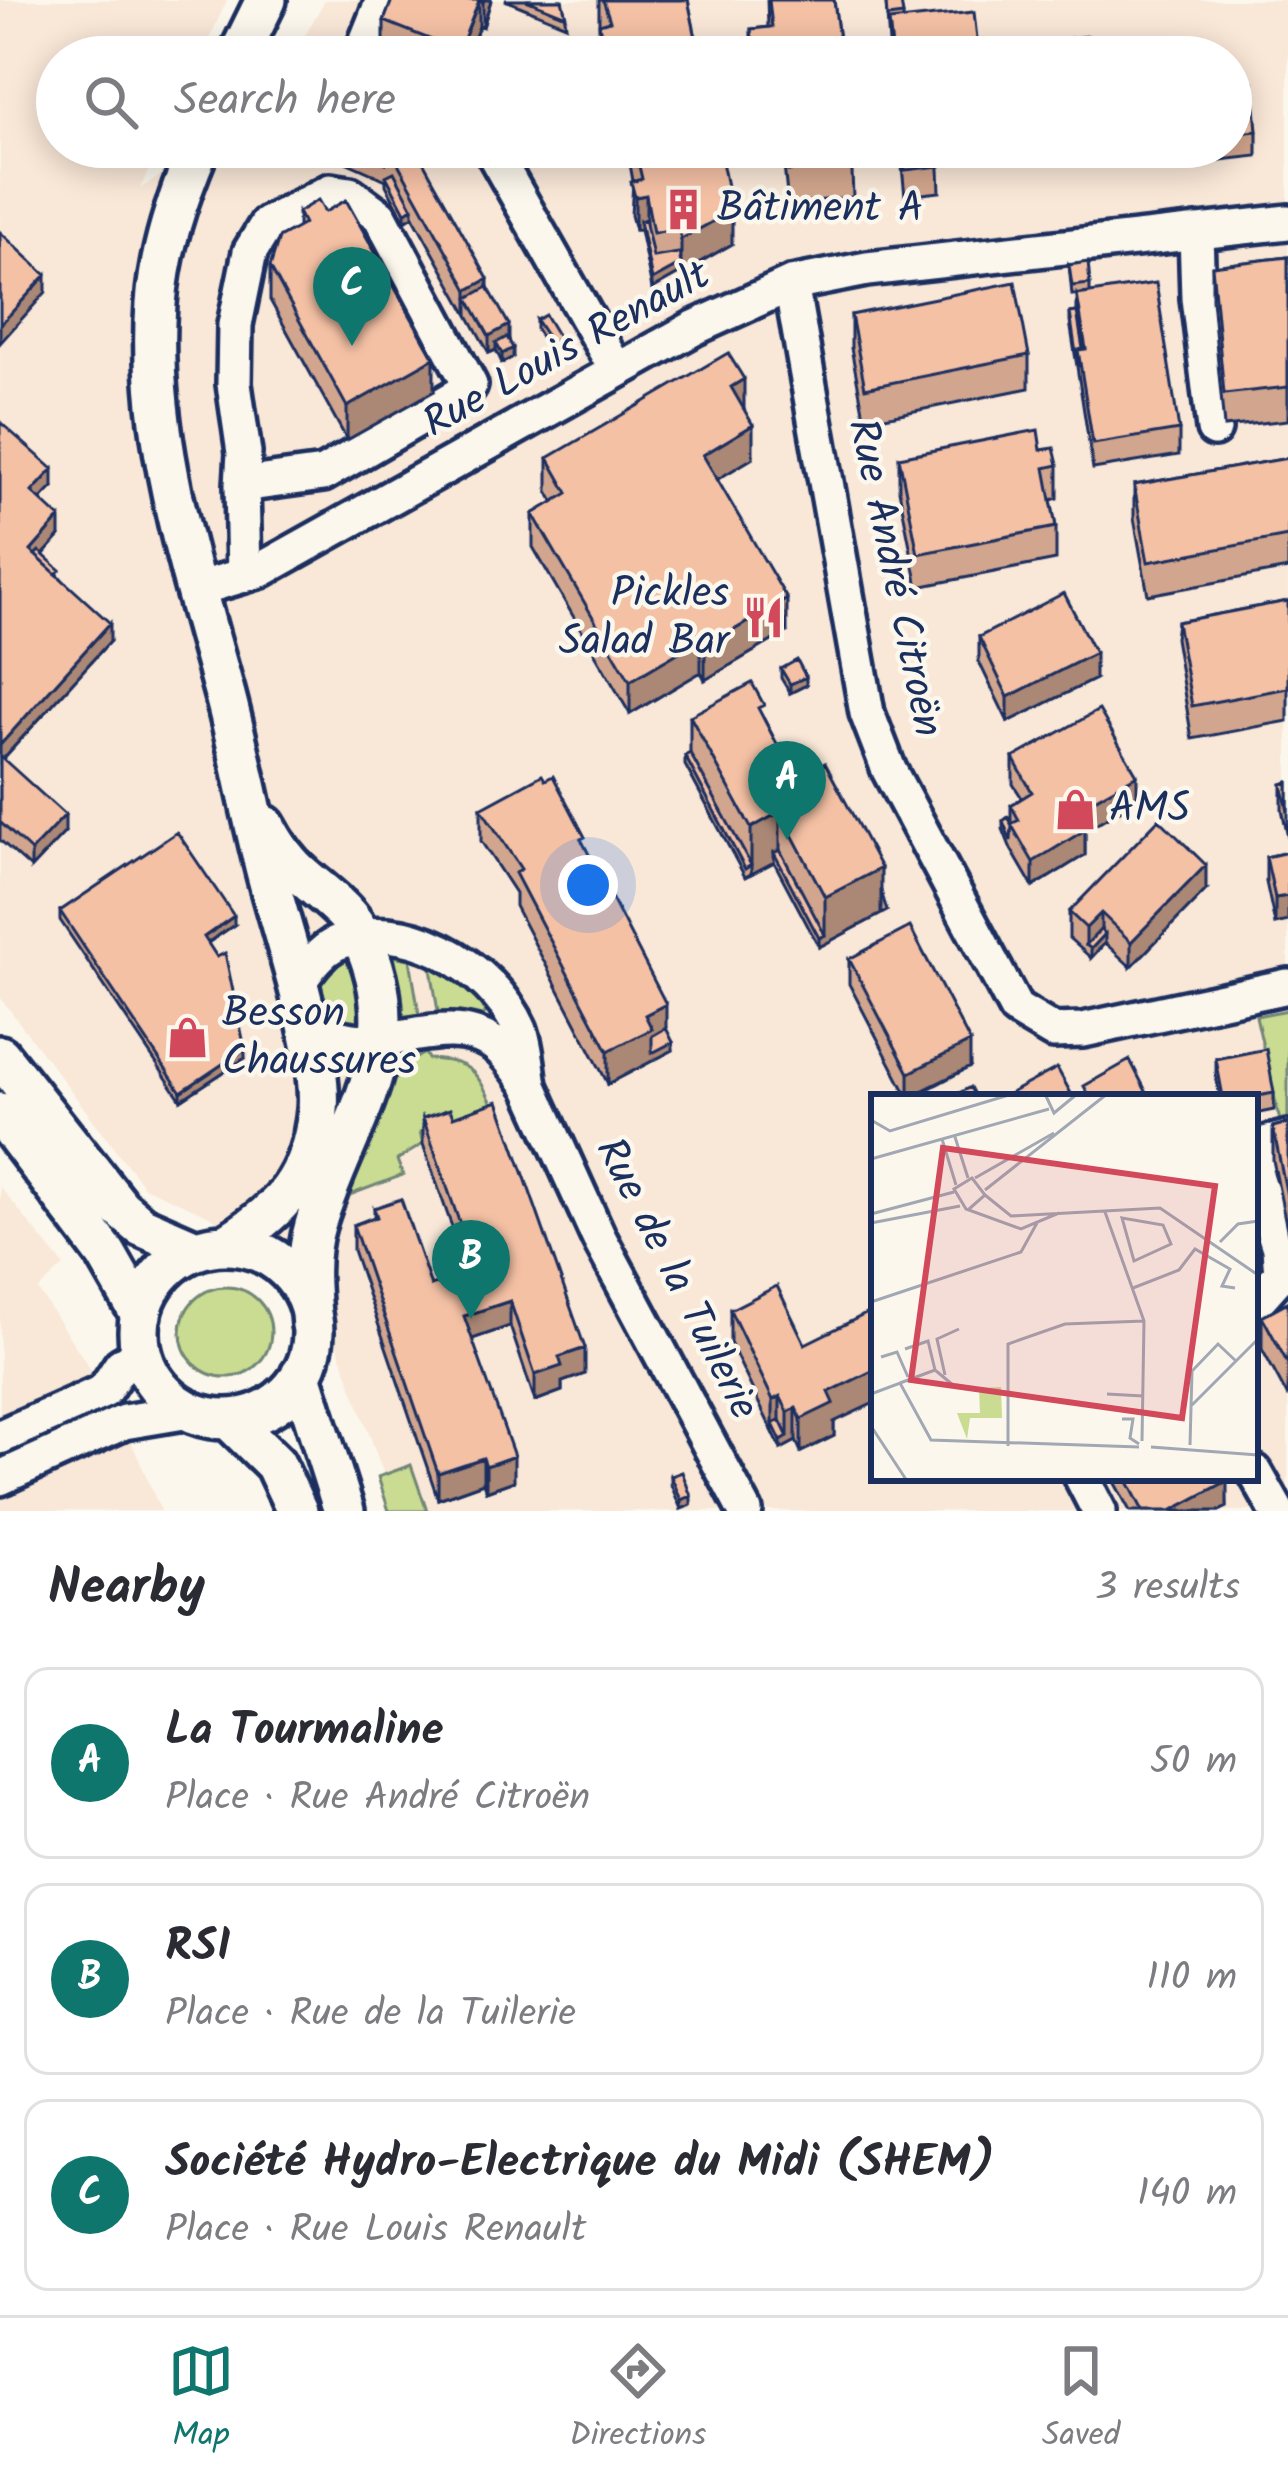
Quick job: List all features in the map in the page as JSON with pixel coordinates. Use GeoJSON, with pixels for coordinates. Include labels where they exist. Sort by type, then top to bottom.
{"type":"FeatureCollection","features":[{"type":"Feature","properties":{"kind":"main road"},"geometry":{"type":"LineString","coordinates":[[248,36],[266,0]]}},
{"type":"Feature","properties":{"kind":"main road"},"geometry":{"type":"LineString","coordinates":[[142,1334],[160,1276],[282,1205],[314,1132],[318,1088],[250,791],[180,527],[166,450],[155,322],[167,237],[192,168]]}},
{"type":"Feature","properties":{"kind":"main road"},"geometry":{"type":"LineString","coordinates":[[0,1113],[106,1254],[142,1334],[159,1387],[190,1411],[229,1419],[270,1407],[302,1376],[313,1342],[308,1266],[314,1228],[382,1041],[378,991],[361,936],[341,909],[282,854],[250,791]]}},
{"type":"Feature","properties":{"kind":"main road"},"geometry":{"type":"LineString","coordinates":[[0,1056],[120,1208],[141,1226],[210,1248],[250,1249],[286,1269],[305,1295],[313,1325]]}},
{"type":"Feature","properties":{"kind":"main road"},"geometry":{"type":"LineString","coordinates":[[302,1376],[344,1511]]}},
{"type":"Feature","properties":{"kind":"main road"},"geometry":{"type":"LineString","coordinates":[[229,1419],[275,1464],[297,1511]]}},
{"type":"Feature","properties":{"kind":"street"},"geometry":{"type":"LineString","coordinates":[[368,36],[383,0]]}},
{"type":"Feature","properties":{"kind":"street"},"geometry":{"type":"LineString","coordinates":[[502,168],[617,371]]}},
{"type":"Feature","properties":{"kind":"street"},"geometry":{"type":"LineString","coordinates":[[242,484],[323,474],[470,385],[380,216],[350,194],[331,191],[267,224],[250,252],[236,325],[234,384],[244,453],[242,484],[244,575]]}},
{"type":"Feature","properties":{"kind":"street","name":"Rue Louis Renault"},"geometry":{"type":"LineString","coordinates":[[196,589],[244,575],[355,520],[617,371],[791,284],[867,269],[1288,222]]}},
{"type":"Feature","properties":{"kind":"street"},"geometry":{"type":"LineString","coordinates":[[1196,232],[1208,281],[1214,429]]}},
{"type":"Feature","properties":{"kind":"street","name":"Rue André Citroën"},"geometry":{"type":"LineString","coordinates":[[791,284],[867,713],[889,770],[1016,1009],[1053,1031],[1083,1030],[1288,986]]}},
{"type":"Feature","properties":{"kind":"street"},"geometry":{"type":"LineString","coordinates":[[300,1000],[317,956],[361,936]]}},
{"type":"Feature","properties":{"kind":"street","name":"Rue de la Tuilerie"},"geometry":{"type":"LineString","coordinates":[[361,936],[418,943],[468,964],[492,987],[521,1032],[530,1086],[599,1238],[746,1511]]}},
{"type":"Feature","properties":{"kind":"street","name":"Rue de la Tuilerie"},"geometry":{"type":"LineString","coordinates":[[300,1000],[331,1037],[350,1042],[453,1032],[492,1042],[530,1086]]}},
{"type":"Feature","properties":{"kind":"street"},"geometry":{"type":"LineString","coordinates":[[1258,1162],[1268,1143],[1288,1138]]}},
{"type":"Feature","properties":{"kind":"street"},"geometry":{"type":"LineString","coordinates":[[1258,1178],[1285,1273],[1258,1300]]}},
{"type":"Feature","properties":{"kind":"street"},"geometry":{"type":"LineString","coordinates":[[0,1437],[104,1391],[142,1334]]}},
{"type":"Feature","properties":{"kind":"street"},"geometry":{"type":"LineString","coordinates":[[0,1478],[124,1422],[190,1411]]}},
{"type":"Feature","properties":{"kind":"street"},"geometry":{"type":"LineString","coordinates":[[1258,1477],[1277,1511]]}},
{"type":"Feature","properties":{"kind":"street"},"geometry":{"type":"LineString","coordinates":[[1084,1481],[1099,1511]]}},
{"type":"Feature","properties":{"kind":"shaded area"},"geometry":{"type":"Polygon","coordinates":[[[0,0],[227,0],[211,36],[36,36],[36,168],[150,168],[140,189],[172,168],[1252,168],[1252,36],[305,36],[325,0],[1288,0],[1288,1511],[397,1511],[326,1314],[274,1259],[210,1216],[144,1187],[0,997],[0,0]]]}},
{"type":"Feature","properties":{"kind":"shaded area"},"geometry":{"type":"Polygon","coordinates":[[[0,1187],[64,1266],[38,1290],[118,1411],[161,1511],[0,1511],[0,1187]]]}},
{"type":"Feature","properties":{"kind":"green space"},"geometry":{"type":"Polygon","coordinates":[[[355,953],[366,1030],[326,1019],[317,981],[329,961],[355,953]]]}},
{"type":"Feature","properties":{"kind":"green space"},"geometry":{"type":"Polygon","coordinates":[[[379,954],[410,959],[420,1020],[396,1025],[379,954]]]}},
{"type":"Feature","properties":{"kind":"green space"},"geometry":{"type":"Polygon","coordinates":[[[433,960],[485,998],[480,1020],[439,1018],[433,960]]]}},
{"type":"Feature","properties":{"kind":"green space"},"geometry":{"type":"Polygon","coordinates":[[[1288,1010],[1288,1129],[1282,1130],[1256,1016],[1288,1010]]]}},
{"type":"Feature","properties":{"kind":"green space"},"geometry":{"type":"Polygon","coordinates":[[[425,1053],[428,1059],[471,1070],[495,1109],[420,1132],[423,1144],[397,1160],[403,1175],[347,1196],[384,1095],[396,1077],[425,1053]]]}},
{"type":"Feature","properties":{"kind":"green space"},"geometry":{"type":"Polygon","coordinates":[[[226,1287],[258,1300],[271,1332],[258,1364],[226,1377],[194,1364],[181,1332],[194,1300],[226,1287]]]}},
{"type":"Feature","properties":{"kind":"green space"},"geometry":{"type":"Polygon","coordinates":[[[411,1465],[427,1511],[389,1511],[378,1477],[411,1465]]]}},
{"type":"Feature","properties":{"kind":"building"},"geometry":{"type":"Polygon","coordinates":[[[392,0],[484,0],[479,1],[465,36],[422,36],[384,21],[392,0]]]}},
{"type":"Feature","properties":{"kind":"building"},"geometry":{"type":"Polygon","coordinates":[[[526,0],[562,0],[566,16],[526,0]]]}},
{"type":"Feature","properties":{"kind":"building"},"geometry":{"type":"Polygon","coordinates":[[[603,0],[688,0],[696,36],[601,36],[599,24],[610,21],[603,0]]]}},
{"type":"Feature","properties":{"kind":"building"},"geometry":{"type":"Polygon","coordinates":[[[769,0],[834,0],[838,36],[752,36],[751,29],[772,27],[769,0]]]}},
{"type":"Feature","properties":{"kind":"building"},"geometry":{"type":"Polygon","coordinates":[[[901,2],[903,15],[887,17],[886,3],[901,2]]]}},
{"type":"Feature","properties":{"kind":"building"},"geometry":{"type":"Polygon","coordinates":[[[974,12],[977,36],[891,36],[889,21],[974,12]]]}},
{"type":"Feature","properties":{"kind":"building"},"geometry":{"type":"Polygon","coordinates":[[[1252,82],[1257,131],[1252,132],[1252,82]]]}},
{"type":"Feature","properties":{"kind":"building"},"geometry":{"type":"Polygon","coordinates":[[[401,168],[427,168],[488,279],[468,290],[401,168]]]}},
{"type":"Feature","properties":{"kind":"building"},"geometry":{"type":"Polygon","coordinates":[[[639,168],[723,168],[732,211],[681,239],[679,228],[653,233],[646,195],[635,197],[631,182],[642,179],[639,168]]]}},
{"type":"Feature","properties":{"kind":"building"},"geometry":{"type":"Polygon","coordinates":[[[394,172],[413,208],[405,212],[386,176],[394,172]]]}},
{"type":"Feature","properties":{"kind":"building"},"geometry":{"type":"Polygon","coordinates":[[[318,200],[325,212],[346,200],[434,358],[347,407],[270,267],[279,238],[304,224],[298,212],[318,200]]]}},
{"type":"Feature","properties":{"kind":"building"},"geometry":{"type":"Polygon","coordinates":[[[645,219],[653,257],[679,253],[681,264],[652,280],[640,221],[645,219]]]}},
{"type":"Feature","properties":{"kind":"building"},"geometry":{"type":"Polygon","coordinates":[[[0,232],[46,275],[0,325],[0,232]]]}},
{"type":"Feature","properties":{"kind":"building"},"geometry":{"type":"Polygon","coordinates":[[[1288,257],[1288,387],[1224,394],[1212,266],[1288,257]]]}},
{"type":"Feature","properties":{"kind":"building"},"geometry":{"type":"Polygon","coordinates":[[[1088,262],[1090,284],[1072,286],[1069,265],[1088,262]]]}},
{"type":"Feature","properties":{"kind":"building"},"geometry":{"type":"Polygon","coordinates":[[[1015,282],[1029,355],[865,388],[851,315],[1015,282]]]}},
{"type":"Feature","properties":{"kind":"building"},"geometry":{"type":"Polygon","coordinates":[[[1156,283],[1179,430],[1093,444],[1078,350],[1086,349],[1077,295],[1156,283]]]}},
{"type":"Feature","properties":{"kind":"building"},"geometry":{"type":"Polygon","coordinates":[[[488,287],[509,325],[489,336],[468,298],[488,287]]]}},
{"type":"Feature","properties":{"kind":"building"},"geometry":{"type":"Polygon","coordinates":[[[1077,312],[1083,349],[1078,350],[1078,367],[1070,313],[1077,312]]]}},
{"type":"Feature","properties":{"kind":"building"},"geometry":{"type":"Polygon","coordinates":[[[545,315],[559,338],[551,343],[536,320],[545,315]]]}},
{"type":"Feature","properties":{"kind":"building"},"geometry":{"type":"Polygon","coordinates":[[[507,337],[513,348],[502,354],[496,343],[507,337]]]}},
{"type":"Feature","properties":{"kind":"building"},"geometry":{"type":"Polygon","coordinates":[[[728,353],[744,379],[731,387],[753,425],[703,455],[787,599],[705,647],[701,639],[630,681],[533,514],[568,493],[548,458],[728,353]]]}},
{"type":"Feature","properties":{"kind":"building"},"geometry":{"type":"Polygon","coordinates":[[[0,422],[53,469],[32,492],[60,518],[31,551],[110,623],[0,745],[0,422]]]}},
{"type":"Feature","properties":{"kind":"building"},"geometry":{"type":"Polygon","coordinates":[[[1038,430],[1041,450],[1054,448],[1058,465],[1045,468],[1056,527],[918,554],[899,457],[1038,430]]]}},
{"type":"Feature","properties":{"kind":"building"},"geometry":{"type":"Polygon","coordinates":[[[1288,458],[1288,536],[1148,562],[1134,485],[1288,458]]]}},
{"type":"Feature","properties":{"kind":"building"},"geometry":{"type":"Polygon","coordinates":[[[39,551],[60,570],[56,574],[35,555],[39,551]]]}},
{"type":"Feature","properties":{"kind":"building"},"geometry":{"type":"Polygon","coordinates":[[[1064,593],[1095,653],[1008,697],[979,637],[1064,593]]]}},
{"type":"Feature","properties":{"kind":"building"},"geometry":{"type":"Polygon","coordinates":[[[1288,601],[1288,688],[1192,706],[1177,622],[1288,601]]]}},
{"type":"Feature","properties":{"kind":"building"},"geometry":{"type":"Polygon","coordinates":[[[797,660],[806,677],[790,684],[781,669],[797,660]]]}},
{"type":"Feature","properties":{"kind":"building"},"geometry":{"type":"Polygon","coordinates":[[[752,683],[764,705],[758,708],[780,750],[787,747],[802,776],[825,763],[881,868],[825,897],[780,812],[751,828],[690,716],[752,683]]]}},
{"type":"Feature","properties":{"kind":"building","name":"AMS"},"geometry":{"type":"Polygon","coordinates":[[[1099,710],[1137,775],[1073,811],[1085,830],[1033,862],[1011,824],[1019,820],[1011,805],[1032,792],[1013,758],[1099,710]]]}},
{"type":"Feature","properties":{"kind":"building"},"geometry":{"type":"Polygon","coordinates":[[[690,753],[751,865],[745,869],[685,756],[690,753]]]}},
{"type":"Feature","properties":{"kind":"building"},"geometry":{"type":"Polygon","coordinates":[[[0,756],[65,815],[31,851],[0,822],[0,756]]]}},
{"type":"Feature","properties":{"kind":"building"},"geometry":{"type":"Polygon","coordinates":[[[542,775],[545,780],[553,776],[666,1004],[645,1015],[652,1029],[608,1051],[515,873],[521,869],[481,808],[542,775]]]}},
{"type":"Feature","properties":{"kind":"building"},"geometry":{"type":"Polygon","coordinates":[[[1008,817],[1012,824],[1011,841],[1003,821],[1008,817]]]}},
{"type":"Feature","properties":{"kind":"building"},"geometry":{"type":"Polygon","coordinates":[[[1159,819],[1206,865],[1131,942],[1101,913],[1086,928],[1069,912],[1159,819]]]}},
{"type":"Feature","properties":{"kind":"building"},"geometry":{"type":"Polygon","coordinates":[[[177,832],[234,916],[204,937],[217,957],[225,953],[245,1049],[181,1092],[60,911],[177,832]]]}},
{"type":"Feature","properties":{"kind":"building"},"geometry":{"type":"Polygon","coordinates":[[[780,850],[825,935],[819,938],[774,853],[780,850]]]}},
{"type":"Feature","properties":{"kind":"building"},"geometry":{"type":"Polygon","coordinates":[[[1288,852],[1288,896],[1275,898],[1266,857],[1288,852]]]}},
{"type":"Feature","properties":{"kind":"building"},"geometry":{"type":"Polygon","coordinates":[[[910,927],[970,1042],[909,1073],[849,959],[910,927]]]}},
{"type":"Feature","properties":{"kind":"building"},"geometry":{"type":"Polygon","coordinates":[[[1101,929],[1105,934],[1091,949],[1086,945],[1101,929]]]}},
{"type":"Feature","properties":{"kind":"building"},"geometry":{"type":"Polygon","coordinates":[[[666,1028],[673,1042],[652,1053],[652,1036],[666,1028]]]}},
{"type":"Feature","properties":{"kind":"building"},"geometry":{"type":"Polygon","coordinates":[[[1266,1049],[1274,1093],[1222,1094],[1216,1059],[1266,1049]]]}},
{"type":"Feature","properties":{"kind":"building"},"geometry":{"type":"Polygon","coordinates":[[[1130,1060],[1147,1094],[1088,1094],[1084,1086],[1130,1060]]]}},
{"type":"Feature","properties":{"kind":"building"},"geometry":{"type":"Polygon","coordinates":[[[1057,1068],[1071,1094],[1009,1094],[1057,1068]]]}},
{"type":"Feature","properties":{"kind":"building"},"geometry":{"type":"Polygon","coordinates":[[[498,1101],[585,1348],[559,1357],[562,1366],[535,1375],[510,1301],[464,1316],[514,1456],[486,1466],[483,1458],[438,1473],[353,1225],[377,1217],[374,1208],[401,1199],[431,1286],[442,1282],[438,1269],[461,1261],[465,1274],[476,1270],[423,1118],[450,1109],[453,1117],[498,1101]]]}},
{"type":"Feature","properties":{"kind":"building"},"geometry":{"type":"Polygon","coordinates":[[[1288,1123],[1288,1201],[1273,1127],[1288,1123]]]}},
{"type":"Feature","properties":{"kind":"building"},"geometry":{"type":"Polygon","coordinates":[[[777,1286],[805,1344],[871,1311],[871,1371],[829,1392],[834,1403],[801,1419],[796,1408],[788,1412],[780,1396],[773,1400],[730,1310],[777,1286]]]}},
{"type":"Feature","properties":{"kind":"building"},"geometry":{"type":"Polygon","coordinates":[[[1288,1302],[1288,1364],[1262,1316],[1288,1302]]]}},
{"type":"Feature","properties":{"kind":"building"},"geometry":{"type":"Polygon","coordinates":[[[780,1420],[788,1437],[781,1441],[773,1424],[780,1420]]]}},
{"type":"Feature","properties":{"kind":"building"},"geometry":{"type":"Polygon","coordinates":[[[682,1472],[691,1496],[681,1500],[671,1476],[682,1472]]]}},
{"type":"Feature","properties":{"kind":"building"},"geometry":{"type":"Polygon","coordinates":[[[1128,1481],[1227,1481],[1171,1511],[1143,1511],[1128,1481]]]}},
{"type":"Feature","properties":{"kind":"place","name":"Bâtiment A"},"geometry":{"type":"Point","coordinates":[683,209]}},
{"type":"Feature","properties":{"kind":"place","name":"Société Hydro-Electrique du Midi (SHEM)"},"geometry":{"type":"Point","coordinates":[352,346]}},
{"type":"Feature","properties":{"kind":"place","name":"Pickles Salad Bar"},"geometry":{"type":"Point","coordinates":[763,618]}},
{"type":"Feature","properties":{"kind":"place","name":"AMS"},"geometry":{"type":"Point","coordinates":[1075,809]}},
{"type":"Feature","properties":{"kind":"place","name":"La Tourmaline"},"geometry":{"type":"Point","coordinates":[787,840]}},
{"type":"Feature","properties":{"kind":"place","name":"Besson Chaussures"},"geometry":{"type":"Point","coordinates":[188,1038]}},
{"type":"Feature","properties":{"kind":"place","name":"RSI"},"geometry":{"type":"Point","coordinates":[471,1319]}}]}
